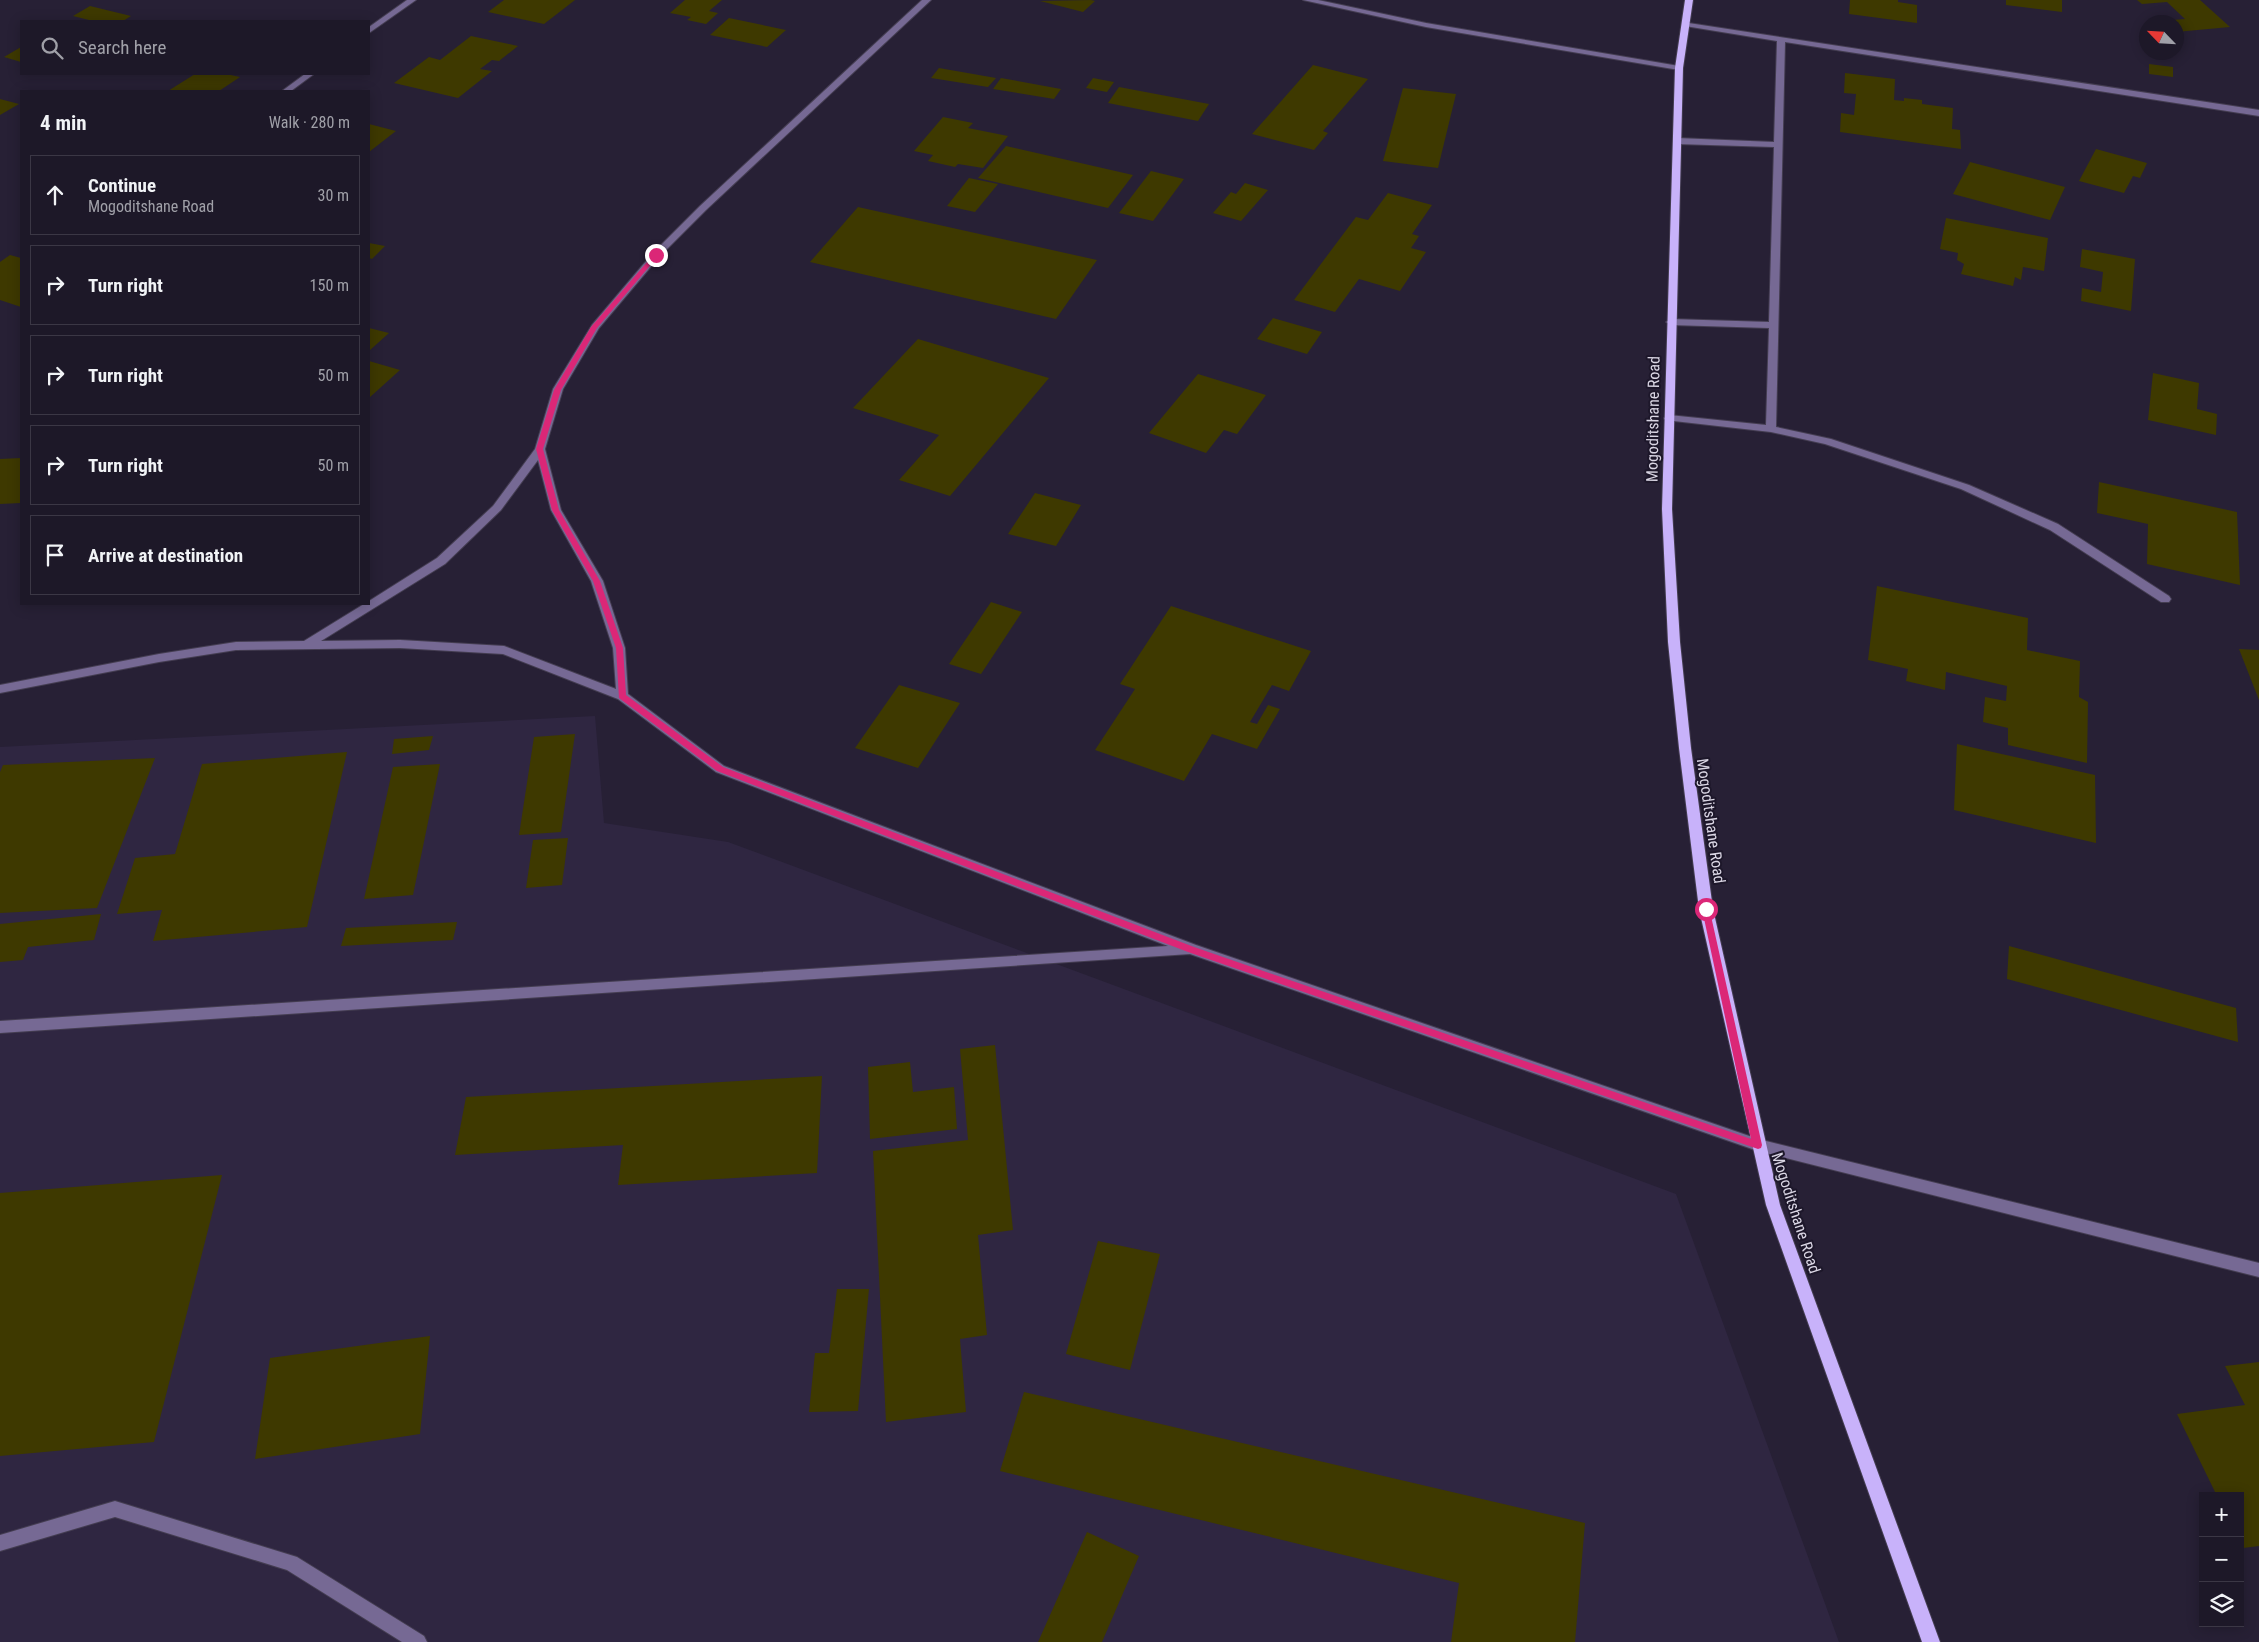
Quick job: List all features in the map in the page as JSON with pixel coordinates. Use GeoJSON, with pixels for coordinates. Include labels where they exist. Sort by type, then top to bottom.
{"type":"FeatureCollection","features":[{"type":"Feature","properties":{"kind":"main road","name":"Mogoditshane Road"},"geometry":{"type":"LineString","coordinates":[[1689,0],[1679,68],[1667,509],[1674,642],[1685,748],[1706,909],[1773,1205],[1930,1642]]}},
{"type":"Feature","properties":{"kind":"street"},"geometry":{"type":"LineString","coordinates":[[370,30],[412,0]]}},
{"type":"Feature","properties":{"kind":"street"},"geometry":{"type":"LineString","coordinates":[[306,645],[441,561],[497,508],[540,449],[558,390],[595,327],[656,255],[703,208],[927,0]]}},
{"type":"Feature","properties":{"kind":"street"},"geometry":{"type":"LineString","coordinates":[[1307,0],[1426,26],[1679,68]]}},
{"type":"Feature","properties":{"kind":"street"},"geometry":{"type":"LineString","coordinates":[[1685,24],[2259,114]]}},
{"type":"Feature","properties":{"kind":"street"},"geometry":{"type":"LineString","coordinates":[[1771,429],[1780,39]]}},
{"type":"Feature","properties":{"kind":"street"},"geometry":{"type":"LineString","coordinates":[[287,90],[309,75]]}},
{"type":"Feature","properties":{"kind":"street"},"geometry":{"type":"LineString","coordinates":[[1677,141],[1778,145]]}},
{"type":"Feature","properties":{"kind":"street"},"geometry":{"type":"LineString","coordinates":[[1671,322],[1774,325]]}},
{"type":"Feature","properties":{"kind":"street"},"geometry":{"type":"LineString","coordinates":[[1669,418],[1771,429],[1827,441],[1965,487],[2054,527],[2165,599]]}},
{"type":"Feature","properties":{"kind":"street"},"geometry":{"type":"LineString","coordinates":[[540,449],[556,510],[597,581],[619,648],[622,696]]}},
{"type":"Feature","properties":{"kind":"street"},"geometry":{"type":"LineString","coordinates":[[0,689],[159,658],[226,648],[400,644],[504,650],[622,696],[720,769],[1191,950],[1758,1145],[2259,1270]]}},
{"type":"Feature","properties":{"kind":"street"},"geometry":{"type":"LineString","coordinates":[[0,1027],[1191,950]]}},
{"type":"Feature","properties":{"kind":"street"},"geometry":{"type":"LineString","coordinates":[[0,1543],[115,1509],[290,1563],[418,1642]]}},
{"type":"Feature","properties":{"kind":"shaded area"},"geometry":{"type":"Polygon","coordinates":[[[595,716],[604,823],[728,842],[1676,1194],[1839,1642],[0,1642],[0,747],[595,716]]]}},
{"type":"Feature","properties":{"kind":"building"},"geometry":{"type":"Polygon","coordinates":[[[504,0],[575,0],[544,24],[488,12],[504,0]]]}},
{"type":"Feature","properties":{"kind":"building"},"geometry":{"type":"Polygon","coordinates":[[[685,0],[722,0],[709,11],[718,13],[706,24],[687,20],[691,17],[670,13],[685,0]]]}},
{"type":"Feature","properties":{"kind":"building"},"geometry":{"type":"Polygon","coordinates":[[[1850,0],[1898,0],[1898,2],[1917,5],[1917,23],[1849,14],[1850,0]]]}},
{"type":"Feature","properties":{"kind":"building"},"geometry":{"type":"Polygon","coordinates":[[[2006,0],[2062,0],[2062,12],[2006,5],[2006,0]]]}},
{"type":"Feature","properties":{"kind":"building"},"geometry":{"type":"Polygon","coordinates":[[[2137,0],[2200,0],[2230,27],[2184,31],[2184,15],[2181,15],[2167,2],[2142,4],[2137,0]]]}},
{"type":"Feature","properties":{"kind":"building"},"geometry":{"type":"Polygon","coordinates":[[[1040,1],[1095,1],[1083,12],[1040,1]]]}},
{"type":"Feature","properties":{"kind":"building"},"geometry":{"type":"Polygon","coordinates":[[[90,6],[131,16],[125,20],[89,20],[73,16],[90,6]]]}},
{"type":"Feature","properties":{"kind":"building"},"geometry":{"type":"Polygon","coordinates":[[[729,18],[786,30],[767,47],[710,35],[729,18]]]}},
{"type":"Feature","properties":{"kind":"building"},"geometry":{"type":"Polygon","coordinates":[[[471,36],[518,46],[499,61],[492,60],[480,69],[492,71],[458,98],[394,83],[429,57],[440,60],[471,36]]]}},
{"type":"Feature","properties":{"kind":"building"},"geometry":{"type":"Polygon","coordinates":[[[20,48],[20,62],[4,57],[20,48]]]}},
{"type":"Feature","properties":{"kind":"building"},"geometry":{"type":"Polygon","coordinates":[[[2149,64],[2173,67],[2173,77],[2149,74],[2149,64]]]}},
{"type":"Feature","properties":{"kind":"building"},"geometry":{"type":"Polygon","coordinates":[[[1313,65],[1368,79],[1323,131],[1328,133],[1314,150],[1252,134],[1313,65]]]}},
{"type":"Feature","properties":{"kind":"building"},"geometry":{"type":"Polygon","coordinates":[[[939,68],[996,78],[988,87],[931,78],[939,68]]]}},
{"type":"Feature","properties":{"kind":"building"},"geometry":{"type":"Polygon","coordinates":[[[1845,73],[1895,79],[1894,100],[1904,101],[1904,98],[1922,100],[1922,104],[1953,108],[1952,129],[1960,130],[1961,149],[1840,132],[1841,113],[1854,115],[1856,94],[1844,93],[1845,73]]]}},
{"type":"Feature","properties":{"kind":"building"},"geometry":{"type":"Polygon","coordinates":[[[193,75],[231,75],[240,77],[220,90],[170,90],[193,75]]]}},
{"type":"Feature","properties":{"kind":"building"},"geometry":{"type":"Polygon","coordinates":[[[1001,78],[1061,89],[1054,99],[993,89],[1001,78]]]}},
{"type":"Feature","properties":{"kind":"building"},"geometry":{"type":"Polygon","coordinates":[[[1093,78],[1114,82],[1107,92],[1086,88],[1093,78]]]}},
{"type":"Feature","properties":{"kind":"building"},"geometry":{"type":"Polygon","coordinates":[[[1119,87],[1209,104],[1198,121],[1108,103],[1119,87]]]}},
{"type":"Feature","properties":{"kind":"building"},"geometry":{"type":"Polygon","coordinates":[[[1403,88],[1456,94],[1438,168],[1383,161],[1403,88]]]}},
{"type":"Feature","properties":{"kind":"building"},"geometry":{"type":"Polygon","coordinates":[[[0,99],[19,104],[0,115],[0,99]]]}},
{"type":"Feature","properties":{"kind":"building"},"geometry":{"type":"Polygon","coordinates":[[[943,117],[973,123],[968,128],[1008,136],[983,168],[958,164],[955,167],[928,161],[933,155],[914,151],[943,117]]]}},
{"type":"Feature","properties":{"kind":"building"},"geometry":{"type":"Polygon","coordinates":[[[370,124],[396,131],[370,151],[370,124]]]}},
{"type":"Feature","properties":{"kind":"building"},"geometry":{"type":"Polygon","coordinates":[[[1006,146],[1133,175],[1108,208],[978,178],[1006,146]]]}},
{"type":"Feature","properties":{"kind":"building"},"geometry":{"type":"Polygon","coordinates":[[[2096,149],[2147,163],[2140,178],[2133,176],[2124,193],[2079,181],[2096,149]]]}},
{"type":"Feature","properties":{"kind":"building"},"geometry":{"type":"Polygon","coordinates":[[[1970,162],[2065,187],[2050,220],[1953,194],[1970,162]]]}},
{"type":"Feature","properties":{"kind":"building"},"geometry":{"type":"Polygon","coordinates":[[[1151,171],[1184,179],[1153,221],[1119,213],[1151,171]]]}},
{"type":"Feature","properties":{"kind":"building"},"geometry":{"type":"Polygon","coordinates":[[[969,178],[998,184],[975,212],[947,206],[969,178]]]}},
{"type":"Feature","properties":{"kind":"building"},"geometry":{"type":"Polygon","coordinates":[[[1245,183],[1268,190],[1241,221],[1213,213],[1231,192],[1236,194],[1245,183]]]}},
{"type":"Feature","properties":{"kind":"building"},"geometry":{"type":"Polygon","coordinates":[[[1388,193],[1432,205],[1412,234],[1419,236],[1411,248],[1426,252],[1400,291],[1359,279],[1335,312],[1294,300],[1356,217],[1368,220],[1388,193]]]}},
{"type":"Feature","properties":{"kind":"building"},"geometry":{"type":"Polygon","coordinates":[[[858,207],[1097,260],[1056,319],[810,262],[858,207]]]}},
{"type":"Feature","properties":{"kind":"building"},"geometry":{"type":"Polygon","coordinates":[[[1946,218],[2048,238],[2044,271],[2023,267],[2021,280],[2015,277],[2013,286],[1961,274],[1964,264],[1957,260],[1958,253],[1940,249],[1946,218]]]}},
{"type":"Feature","properties":{"kind":"building"},"geometry":{"type":"Polygon","coordinates":[[[370,243],[385,246],[372,259],[370,258],[370,243]]]}},
{"type":"Feature","properties":{"kind":"building"},"geometry":{"type":"Polygon","coordinates":[[[2082,249],[2135,259],[2131,311],[2081,301],[2082,288],[2101,292],[2103,272],[2080,267],[2082,249]]]}},
{"type":"Feature","properties":{"kind":"building"},"geometry":{"type":"Polygon","coordinates":[[[10,255],[20,258],[20,307],[0,300],[0,262],[10,255]]]}},
{"type":"Feature","properties":{"kind":"building"},"geometry":{"type":"Polygon","coordinates":[[[1273,318],[1322,332],[1307,354],[1257,339],[1273,318]]]}},
{"type":"Feature","properties":{"kind":"building"},"geometry":{"type":"Polygon","coordinates":[[[370,328],[389,333],[370,350],[370,328]]]}},
{"type":"Feature","properties":{"kind":"building"},"geometry":{"type":"Polygon","coordinates":[[[918,339],[1049,378],[950,496],[899,480],[939,435],[853,408],[918,339]]]}},
{"type":"Feature","properties":{"kind":"building"},"geometry":{"type":"Polygon","coordinates":[[[370,361],[400,370],[370,397],[370,361]]]}},
{"type":"Feature","properties":{"kind":"building"},"geometry":{"type":"Polygon","coordinates":[[[2153,373],[2199,383],[2197,409],[2217,414],[2216,435],[2148,420],[2153,373]]]}},
{"type":"Feature","properties":{"kind":"building"},"geometry":{"type":"Polygon","coordinates":[[[1198,374],[1266,395],[1237,434],[1224,430],[1206,453],[1149,433],[1198,374]]]}},
{"type":"Feature","properties":{"kind":"building"},"geometry":{"type":"Polygon","coordinates":[[[20,458],[20,503],[0,504],[0,459],[20,458]]]}},
{"type":"Feature","properties":{"kind":"building"},"geometry":{"type":"Polygon","coordinates":[[[2099,482],[2237,512],[2240,585],[2147,564],[2148,524],[2097,513],[2099,482]]]}},
{"type":"Feature","properties":{"kind":"building"},"geometry":{"type":"Polygon","coordinates":[[[1035,493],[1081,505],[1056,546],[1008,534],[1035,493]]]}},
{"type":"Feature","properties":{"kind":"building"},"geometry":{"type":"Polygon","coordinates":[[[1877,586],[2028,618],[2027,650],[2080,661],[2079,697],[2088,702],[2087,763],[2008,745],[2008,728],[1983,722],[1985,697],[2006,701],[2007,686],[1946,672],[1945,690],[1906,681],[1908,669],[1868,660],[1877,586]]]}},
{"type":"Feature","properties":{"kind":"building"},"geometry":{"type":"Polygon","coordinates":[[[991,602],[1022,612],[981,674],[949,664],[991,602]]]}},
{"type":"Feature","properties":{"kind":"building"},"geometry":{"type":"Polygon","coordinates":[[[1171,606],[1311,651],[1289,691],[1272,685],[1250,722],[1257,724],[1268,705],[1280,709],[1257,749],[1212,734],[1184,781],[1095,750],[1135,689],[1120,684],[1171,606]]]}},
{"type":"Feature","properties":{"kind":"building"},"geometry":{"type":"Polygon","coordinates":[[[2239,649],[2259,650],[2259,700],[2239,649]]]}},
{"type":"Feature","properties":{"kind":"building"},"geometry":{"type":"Polygon","coordinates":[[[899,685],[960,703],[918,768],[855,748],[899,685]]]}},
{"type":"Feature","properties":{"kind":"building"},"geometry":{"type":"Polygon","coordinates":[[[575,734],[561,832],[519,835],[534,737],[575,734]]]}},
{"type":"Feature","properties":{"kind":"building"},"geometry":{"type":"Polygon","coordinates":[[[433,736],[429,750],[392,754],[394,739],[433,736]]]}},
{"type":"Feature","properties":{"kind":"building"},"geometry":{"type":"Polygon","coordinates":[[[1957,744],[2095,775],[2096,843],[1954,810],[1957,744]]]}},
{"type":"Feature","properties":{"kind":"building"},"geometry":{"type":"Polygon","coordinates":[[[347,752],[307,927],[153,941],[162,910],[117,914],[135,858],[175,854],[202,764],[347,752]]]}},
{"type":"Feature","properties":{"kind":"building"},"geometry":{"type":"Polygon","coordinates":[[[155,758],[97,908],[0,913],[0,772],[3,765],[155,758]]]}},
{"type":"Feature","properties":{"kind":"building"},"geometry":{"type":"Polygon","coordinates":[[[440,764],[413,895],[364,899],[393,767],[440,764]]]}},
{"type":"Feature","properties":{"kind":"building"},"geometry":{"type":"Polygon","coordinates":[[[568,838],[562,885],[526,888],[533,840],[568,838]]]}},
{"type":"Feature","properties":{"kind":"building"},"geometry":{"type":"Polygon","coordinates":[[[101,914],[94,940],[28,947],[23,960],[0,962],[0,924],[101,914]]]}},
{"type":"Feature","properties":{"kind":"building"},"geometry":{"type":"Polygon","coordinates":[[[457,922],[453,940],[341,946],[346,928],[457,922]]]}},
{"type":"Feature","properties":{"kind":"building"},"geometry":{"type":"Polygon","coordinates":[[[2009,946],[2236,1008],[2238,1042],[2007,979],[2009,946]]]}},
{"type":"Feature","properties":{"kind":"building"},"geometry":{"type":"Polygon","coordinates":[[[995,1045],[1013,1230],[978,1235],[987,1335],[960,1339],[966,1412],[886,1422],[873,1151],[968,1140],[960,1049],[995,1045]]]}},
{"type":"Feature","properties":{"kind":"building"},"geometry":{"type":"Polygon","coordinates":[[[910,1062],[913,1092],[954,1087],[957,1129],[870,1139],[868,1067],[910,1062]]]}},
{"type":"Feature","properties":{"kind":"building"},"geometry":{"type":"Polygon","coordinates":[[[822,1076],[817,1173],[618,1185],[623,1145],[455,1155],[466,1097],[822,1076]]]}},
{"type":"Feature","properties":{"kind":"building"},"geometry":{"type":"Polygon","coordinates":[[[222,1175],[154,1442],[0,1456],[0,1193],[222,1175]]]}},
{"type":"Feature","properties":{"kind":"building"},"geometry":{"type":"Polygon","coordinates":[[[1098,1241],[1160,1254],[1130,1370],[1066,1354],[1098,1241]]]}},
{"type":"Feature","properties":{"kind":"building"},"geometry":{"type":"Polygon","coordinates":[[[837,1289],[869,1289],[858,1411],[809,1412],[815,1353],[829,1353],[837,1289]]]}},
{"type":"Feature","properties":{"kind":"building"},"geometry":{"type":"Polygon","coordinates":[[[430,1336],[420,1434],[255,1459],[270,1358],[430,1336]]]}},
{"type":"Feature","properties":{"kind":"building"},"geometry":{"type":"Polygon","coordinates":[[[2259,1362],[2259,1546],[2244,1548],[2244,1492],[2215,1492],[2177,1414],[2245,1405],[2225,1366],[2259,1362]]]}},
{"type":"Feature","properties":{"kind":"building"},"geometry":{"type":"Polygon","coordinates":[[[1024,1392],[1585,1523],[1575,1642],[1451,1642],[1459,1583],[1000,1471],[1024,1392]]]}},
{"type":"Feature","properties":{"kind":"building"},"geometry":{"type":"Polygon","coordinates":[[[1087,1532],[1139,1556],[1102,1642],[1038,1642],[1087,1532]]]}},
{"type":"Feature","properties":{"kind":"route"},"geometry":{"type":"LineString","coordinates":[[656,255],[595,327],[558,390],[540,449],[556,510],[597,581],[619,648],[622,696],[720,769],[1191,950],[1758,1145],[1706,909]]}}]}
